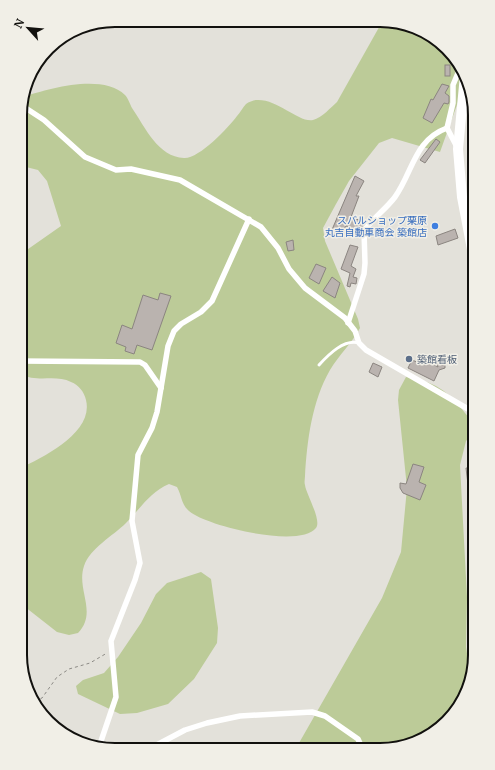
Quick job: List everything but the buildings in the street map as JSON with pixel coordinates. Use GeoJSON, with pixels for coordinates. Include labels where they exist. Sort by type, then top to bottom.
{"type":"FeatureCollection","features":[{"type":"Feature","properties":{"kind":"highway"},"geometry":{"type":"LineString","coordinates":[[464,88],[458,149],[462,197],[468,228]]}},
{"type":"Feature","properties":{"kind":"street"},"geometry":{"type":"LineString","coordinates":[[458,74],[453,85],[453,103],[447,128],[458,149]]}},
{"type":"Feature","properties":{"kind":"street"},"geometry":{"type":"LineString","coordinates":[[28,109],[44,120],[85,157],[116,170],[130,169],[180,180],[261,227],[270,236],[288,269],[305,288],[338,312],[355,331],[359,343],[366,350],[468,409]]}},
{"type":"Feature","properties":{"kind":"street"},"geometry":{"type":"LineString","coordinates":[[348,323],[364,274],[364,231],[394,199],[418,153],[431,135],[447,128]]}},
{"type":"Feature","properties":{"kind":"street"},"geometry":{"type":"LineString","coordinates":[[101,741],[116,697],[112,650],[113,634],[135,580],[140,563],[132,521],[138,456],[152,428],[168,346],[174,331],[212,301],[249,219]]}},
{"type":"Feature","properties":{"kind":"street"},"geometry":{"type":"LineString","coordinates":[[27,361],[140,362],[145,365],[161,388]]}},
{"type":"Feature","properties":{"kind":"street"},"geometry":{"type":"LineString","coordinates":[[161,743],[186,730],[208,723],[240,716],[312,712],[325,716],[358,739],[360,743]]}},
{"type":"Feature","properties":{"kind":"lane"},"geometry":{"type":"LineString","coordinates":[[319,365],[340,347],[354,342],[359,343]]}},
{"type":"Feature","properties":{"kind":"path"},"geometry":{"type":"LineString","coordinates":[[39,699],[42,698],[57,677],[69,669],[90,663],[112,650]]}},
{"type":"Feature","properties":{"kind":"green space"},"geometry":{"type":"Polygon","coordinates":[[[379,27],[403,30],[424,39],[433,45],[450,62],[463,87],[440,152],[392,138],[379,143],[349,181],[323,228],[325,241],[358,319],[360,328],[337,359],[324,382],[315,408],[309,435],[305,483],[317,519],[316,528],[307,534],[292,536],[273,536],[232,529],[199,517],[189,511],[183,503],[177,487],[169,484],[162,487],[151,496],[121,528],[96,548],[91,554],[84,566],[82,575],[82,584],[87,609],[84,625],[78,633],[69,635],[57,632],[27,608],[27,464],[54,450],[75,433],[82,423],[86,412],[86,400],[81,389],[71,382],[59,379],[27,377],[27,250],[61,226],[47,181],[38,170],[27,167],[27,115],[30,95],[46,90],[75,85],[103,85],[115,88],[126,96],[153,140],[167,152],[184,158],[197,154],[213,142],[233,121],[246,104],[253,101],[257,100],[273,103],[307,120],[313,120],[320,117],[337,102],[379,27]]]}},
{"type":"Feature","properties":{"kind":"green space"},"geometry":{"type":"Polygon","coordinates":[[[406,377],[432,384],[447,393],[468,417],[468,439],[466,441],[460,465],[467,597],[466,647],[468,661],[465,678],[456,699],[450,708],[433,725],[414,736],[386,743],[299,743],[382,598],[401,552],[407,488],[398,400],[399,390],[406,377]]]}},
{"type":"Feature","properties":{"kind":"green space"},"geometry":{"type":"Polygon","coordinates":[[[201,572],[211,579],[218,628],[217,643],[194,679],[168,704],[137,713],[120,714],[78,694],[76,686],[83,680],[104,673],[118,657],[141,623],[156,594],[167,583],[201,572]]]}},
{"type":"Feature","properties":{"kind":"place","name":"スバルショップ栗原 丸吉自動車商会 築館店"},"geometry":{"type":"Point","coordinates":[435,226]}},
{"type":"Feature","properties":{"kind":"place","name":"築館看板"},"geometry":{"type":"Point","coordinates":[409,359]}}]}
